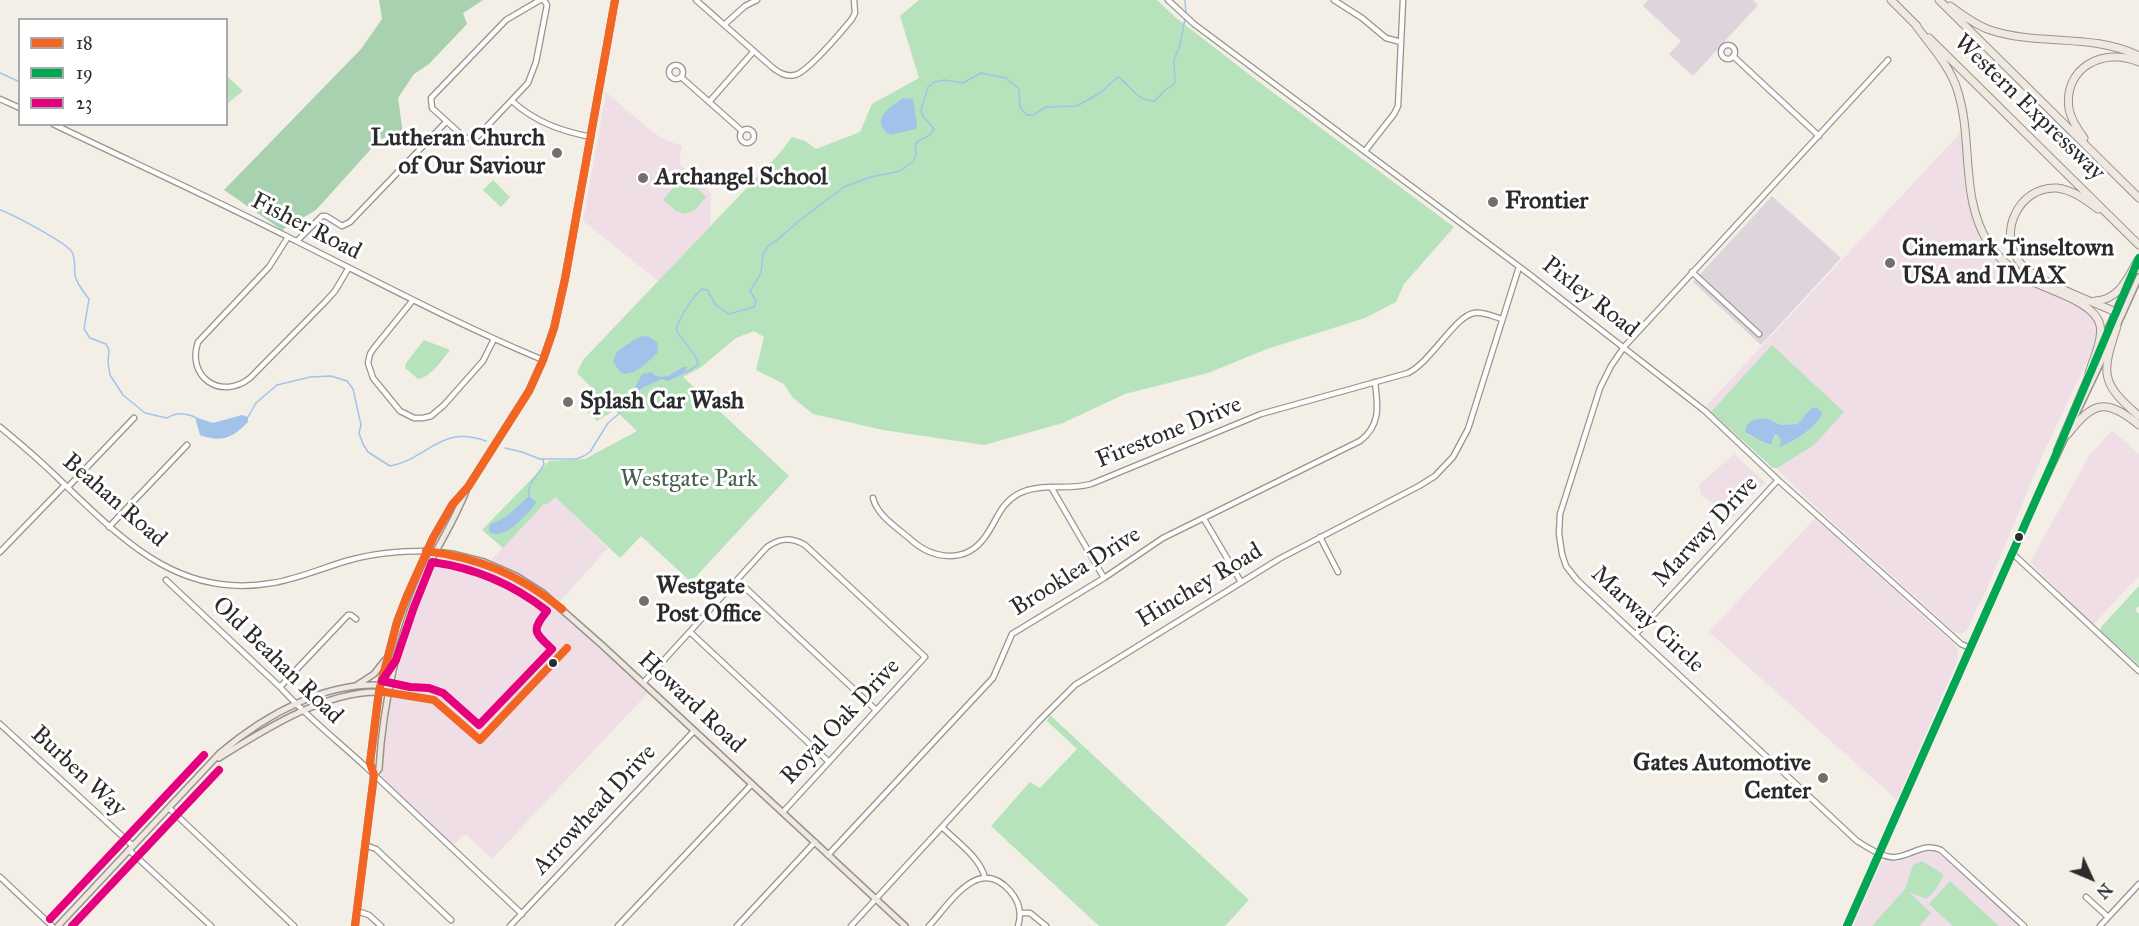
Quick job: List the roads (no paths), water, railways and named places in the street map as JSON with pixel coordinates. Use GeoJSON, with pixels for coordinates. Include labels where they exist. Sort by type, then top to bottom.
{"type":"FeatureCollection","features":[{"type":"Feature","properties":{"kind":"highway","name":"Western Expressway"},"geometry":{"type":"LineString","coordinates":[[1891,0],[2139,245]]}},
{"type":"Feature","properties":{"kind":"highway","name":"Western Expressway"},"geometry":{"type":"LineString","coordinates":[[1940,0],[2139,198]]}},
{"type":"Feature","properties":{"kind":"highway"},"geometry":{"type":"LineString","coordinates":[[1940,0],[1988,30],[2015,36],[2103,44],[2139,56]]}},
{"type":"Feature","properties":{"kind":"highway"},"geometry":{"type":"LineString","coordinates":[[1915,24],[1946,67],[1957,87],[1961,103],[1970,196],[1984,237],[2001,260],[2028,280],[2086,306],[2094,313],[2099,322],[2100,334],[2089,373]]}},
{"type":"Feature","properties":{"kind":"highway"},"geometry":{"type":"LineString","coordinates":[[2094,153],[2078,129],[2070,111],[2070,92],[2074,81],[2089,63],[2097,59],[2115,56],[2139,62]]}},
{"type":"Feature","properties":{"kind":"highway"},"geometry":{"type":"LineString","coordinates":[[2113,219],[2074,193],[2067,190],[2047,189],[2036,192],[2018,207],[2010,225],[2010,235],[2013,251],[2022,265],[2039,277],[2116,312]]}},
{"type":"Feature","properties":{"kind":"highway"},"geometry":{"type":"LineString","coordinates":[[2092,301],[2105,300],[2120,291],[2138,259]]}},
{"type":"Feature","properties":{"kind":"highway"},"geometry":{"type":"LineString","coordinates":[[2117,326],[2106,364],[2107,378],[2119,398],[2139,416]]}},
{"type":"Feature","properties":{"kind":"highway"},"geometry":{"type":"LineString","coordinates":[[2068,434],[2082,416],[2099,407],[2118,410],[2139,425]]}},
{"type":"Feature","properties":{"kind":"main road"},"geometry":{"type":"LineString","coordinates":[[355,926],[374,776],[370,763],[380,688],[388,656],[402,609],[426,551],[452,505],[468,487],[529,391],[543,360],[554,328],[566,279],[615,0]]}},
{"type":"Feature","properties":{"kind":"main road"},"geometry":{"type":"LineString","coordinates":[[2054,459],[2138,259]]}},
{"type":"Feature","properties":{"kind":"main road"},"geometry":{"type":"LineString","coordinates":[[1847,926],[2054,459],[2068,434],[2139,277]]}},
{"type":"Feature","properties":{"kind":"main road"},"geometry":{"type":"LineString","coordinates":[[2104,356],[2118,318],[2116,312]]}},
{"type":"Feature","properties":{"kind":"main road"},"geometry":{"type":"LineString","coordinates":[[374,776],[379,769],[387,693],[405,625],[435,552],[459,510],[468,487]]}},
{"type":"Feature","properties":{"kind":"main road","name":"Howard Road"},"geometry":{"type":"LineString","coordinates":[[426,551],[484,561],[531,584],[643,683],[905,926]]}},
{"type":"Feature","properties":{"kind":"main road"},"geometry":{"type":"LineString","coordinates":[[353,687],[374,675],[388,656]]}},
{"type":"Feature","properties":{"kind":"main road"},"geometry":{"type":"LineString","coordinates":[[212,762],[266,728],[303,711],[338,698],[389,686]]}},
{"type":"Feature","properties":{"kind":"main road"},"geometry":{"type":"LineString","coordinates":[[58,926],[212,762],[236,740],[262,722],[316,696],[353,687],[380,688],[387,693]]}},
{"type":"Feature","properties":{"kind":"street"},"geometry":{"type":"LineString","coordinates":[[544,0],[547,5],[534,69],[528,83],[512,101],[480,135],[473,139],[465,138],[446,122],[432,108],[430,101],[434,94],[506,20],[544,0]]}},
{"type":"Feature","properties":{"kind":"street"},"geometry":{"type":"LineString","coordinates":[[696,0],[785,75],[799,74],[806,69],[852,19],[855,13],[854,0]]}},
{"type":"Feature","properties":{"kind":"street"},"geometry":{"type":"LineString","coordinates":[[724,25],[745,6],[757,0]]}},
{"type":"Feature","properties":{"kind":"street","name":"Pixley Road"},"geometry":{"type":"LineString","coordinates":[[1168,0],[1184,16],[1520,267],[1705,411],[1956,640],[1970,648]]}},
{"type":"Feature","properties":{"kind":"street"},"geometry":{"type":"LineString","coordinates":[[1334,0],[1362,18],[1386,38],[1401,42]]}},
{"type":"Feature","properties":{"kind":"street"},"geometry":{"type":"LineString","coordinates":[[1365,151],[1398,106],[1402,0]]}},
{"type":"Feature","properties":{"kind":"street"},"geometry":{"type":"LineString","coordinates":[[709,102],[754,51]]}},
{"type":"Feature","properties":{"kind":"street"},"geometry":{"type":"LineString","coordinates":[[1733,56],[1819,136]]}},
{"type":"Feature","properties":{"kind":"street","name":"Marway Circle"},"geometry":{"type":"LineString","coordinates":[[1879,853],[1857,841],[1577,580],[1569,570],[1562,554],[1558,534],[1560,514],[1600,388],[1624,347],[1888,60]]}},
{"type":"Feature","properties":{"kind":"street"},"geometry":{"type":"LineString","coordinates":[[681,77],[742,131]]}},
{"type":"Feature","properties":{"kind":"street"},"geometry":{"type":"LineString","coordinates":[[0,99],[18,107]]}},
{"type":"Feature","properties":{"kind":"street"},"geometry":{"type":"LineString","coordinates":[[512,101],[541,122],[570,133],[591,137]]}},
{"type":"Feature","properties":{"kind":"street"},"geometry":{"type":"LineString","coordinates":[[297,241],[322,216],[342,226],[350,222],[446,122]]}},
{"type":"Feature","properties":{"kind":"street","name":"Fisher Road"},"geometry":{"type":"LineString","coordinates":[[57,126],[297,241],[348,269],[543,360]]}},
{"type":"Feature","properties":{"kind":"street"},"geometry":{"type":"LineString","coordinates":[[288,237],[269,267],[198,342],[195,358],[197,366],[207,381],[217,387],[236,387],[250,378],[331,296],[348,269]]}},
{"type":"Feature","properties":{"kind":"street","name":"Hinchey Road"},"geometry":{"type":"LineString","coordinates":[[851,926],[1039,721],[1075,685],[1241,582],[1435,476],[1453,457],[1468,429],[1520,267]]}},
{"type":"Feature","properties":{"kind":"street"},"geometry":{"type":"LineString","coordinates":[[1692,272],[1759,334]]}},
{"type":"Feature","properties":{"kind":"street"},"geometry":{"type":"LineString","coordinates":[[413,300],[374,348],[368,363],[372,378],[405,415],[423,418],[438,411],[483,361],[494,339]]}},
{"type":"Feature","properties":{"kind":"street","name":"Firestone Drive"},"geometry":{"type":"LineString","coordinates":[[873,498],[875,508],[919,546],[939,556],[957,556],[981,543],[1000,510],[1010,500],[1024,492],[1091,484],[1261,414],[1416,369],[1468,315],[1481,313],[1502,319]]}},
{"type":"Feature","properties":{"kind":"street","name":"Brooklea Drive"},"geometry":{"type":"LineString","coordinates":[[828,855],[993,678],[1012,634],[1104,578],[1163,538],[1360,441],[1377,420],[1375,382]]}},
{"type":"Feature","properties":{"kind":"street"},"geometry":{"type":"LineString","coordinates":[[0,552],[134,418]]}},
{"type":"Feature","properties":{"kind":"street","name":"Beahan Road"},"geometry":{"type":"LineString","coordinates":[[0,427],[109,527],[143,555],[167,568],[205,581],[226,585],[269,584],[369,555],[426,551]]}},
{"type":"Feature","properties":{"kind":"street"},"geometry":{"type":"LineString","coordinates":[[109,527],[187,445]]}},
{"type":"Feature","properties":{"kind":"street","name":"Marway Drive"},"geometry":{"type":"LineString","coordinates":[[1636,634],[1778,480]]}},
{"type":"Feature","properties":{"kind":"street"},"geometry":{"type":"LineString","coordinates":[[1051,487],[1104,578]]}},
{"type":"Feature","properties":{"kind":"street"},"geometry":{"type":"LineString","coordinates":[[1204,519],[1241,582]]}},
{"type":"Feature","properties":{"kind":"street"},"geometry":{"type":"LineString","coordinates":[[1320,537],[1338,572]]}},
{"type":"Feature","properties":{"kind":"street","name":"Royal Oak Drive"},"geometry":{"type":"LineString","coordinates":[[737,580],[773,543],[789,539],[796,540],[805,545],[926,657],[783,812]]}},
{"type":"Feature","properties":{"kind":"street"},"geometry":{"type":"LineString","coordinates":[[2012,553],[2139,671]]}},
{"type":"Feature","properties":{"kind":"street","name":"Old Beahan Road"},"geometry":{"type":"LineString","coordinates":[[166,580],[522,914]]}},
{"type":"Feature","properties":{"kind":"street"},"geometry":{"type":"LineString","coordinates":[[643,683],[737,580],[876,710]]}},
{"type":"Feature","properties":{"kind":"street"},"geometry":{"type":"LineString","coordinates":[[280,687],[348,615],[356,619]]}},
{"type":"Feature","properties":{"kind":"street"},"geometry":{"type":"LineString","coordinates":[[690,632],[830,762]]}},
{"type":"Feature","properties":{"kind":"street","name":"Burben Way"},"geometry":{"type":"LineString","coordinates":[[0,724],[211,926]]}},
{"type":"Feature","properties":{"kind":"street","name":"Arrowhead Drive"},"geometry":{"type":"LineString","coordinates":[[510,926],[694,731]]}},
{"type":"Feature","properties":{"kind":"street"},"geometry":{"type":"LineString","coordinates":[[618,926],[752,784]]}},
{"type":"Feature","properties":{"kind":"street"},"geometry":{"type":"LineString","coordinates":[[169,808],[294,926]]}},
{"type":"Feature","properties":{"kind":"street"},"geometry":{"type":"LineString","coordinates":[[942,827],[977,861],[985,878]]}},
{"type":"Feature","properties":{"kind":"street"},"geometry":{"type":"LineString","coordinates":[[737,926],[815,842]]}},
{"type":"Feature","properties":{"kind":"street"},"geometry":{"type":"LineString","coordinates":[[365,845],[376,849],[451,920]]}},
{"type":"Feature","properties":{"kind":"street"},"geometry":{"type":"LineString","coordinates":[[1879,853],[1894,857],[1927,847],[1941,850],[2024,926]]}},
{"type":"Feature","properties":{"kind":"street"},"geometry":{"type":"LineString","coordinates":[[0,877],[52,926]]}},
{"type":"Feature","properties":{"kind":"street"},"geometry":{"type":"LineString","coordinates":[[929,926],[961,888],[970,882],[985,878],[999,881],[1013,894],[1021,913],[1018,926]]}},
{"type":"Feature","properties":{"kind":"street"},"geometry":{"type":"LineString","coordinates":[[2100,926],[2139,884]]}},
{"type":"Feature","properties":{"kind":"street"},"geometry":{"type":"LineString","coordinates":[[2086,897],[2108,917]]}},
{"type":"Feature","properties":{"kind":"street"},"geometry":{"type":"LineString","coordinates":[[357,911],[369,915],[381,926]]}},
{"type":"Feature","properties":{"kind":"street"},"geometry":{"type":"LineString","coordinates":[[1021,913],[1030,913],[1046,926]]}},
{"type":"Feature","properties":{"kind":"water"},"geometry":{"type":"Polygon","coordinates":[[[904,98],[913,99],[916,129],[890,135],[881,124],[881,119],[888,109],[904,98]]]}},
{"type":"Feature","properties":{"kind":"water"},"geometry":{"type":"Polygon","coordinates":[[[643,336],[657,342],[658,352],[646,364],[631,373],[621,373],[613,362],[616,353],[643,336]]]}},
{"type":"Feature","properties":{"kind":"water"},"geometry":{"type":"Polygon","coordinates":[[[683,367],[688,367],[683,374],[668,381],[662,379],[642,388],[632,398],[642,374],[652,372],[661,377],[668,376],[683,367]]]}},
{"type":"Feature","properties":{"kind":"water"},"geometry":{"type":"Polygon","coordinates":[[[1816,407],[1822,415],[1814,425],[1785,445],[1779,447],[1781,441],[1778,435],[1775,435],[1771,445],[1745,432],[1747,425],[1753,420],[1767,418],[1780,425],[1798,424],[1810,409],[1816,407]]]}},
{"type":"Feature","properties":{"kind":"water"},"geometry":{"type":"Polygon","coordinates":[[[242,415],[248,417],[248,422],[237,432],[220,439],[200,435],[195,417],[213,423],[242,415]]]}},
{"type":"Feature","properties":{"kind":"water"},"geometry":{"type":"Polygon","coordinates":[[[529,496],[536,502],[535,505],[520,521],[502,533],[489,532],[489,525],[506,517],[529,496]]]}},
{"type":"Feature","properties":{"kind":"waterway"},"geometry":{"type":"LineString","coordinates":[[1185,0],[1186,14]]}},
{"type":"Feature","properties":{"kind":"waterway"},"geometry":{"type":"LineString","coordinates":[[685,373],[698,365],[695,356],[676,329],[693,298],[702,289],[707,290],[716,305],[729,314],[754,307],[756,301],[750,291],[761,273],[763,254],[769,245],[844,187],[871,177],[900,171],[914,161],[915,145],[930,135],[934,129],[921,110],[928,87],[934,82],[944,80],[963,83],[981,73],[1006,78],[1019,89],[1020,107],[1027,115],[1033,115],[1046,107],[1077,106],[1100,93],[1118,77],[1143,99],[1155,101],[1175,81],[1174,59],[1179,49],[1185,19]]}},
{"type":"Feature","properties":{"kind":"waterway"},"geometry":{"type":"LineString","coordinates":[[0,73],[18,81]]}},
{"type":"Feature","properties":{"kind":"waterway"},"geometry":{"type":"LineString","coordinates":[[0,210],[50,236],[72,252],[76,279],[89,299],[84,329],[90,338],[106,344],[109,350],[110,375],[123,395],[145,413],[167,418],[181,414],[195,417]]}},
{"type":"Feature","properties":{"kind":"waterway"},"geometry":{"type":"LineString","coordinates":[[248,417],[256,403],[277,385],[310,377],[331,376],[347,381],[353,389],[361,425],[359,433],[363,444],[368,452],[390,466],[457,437],[471,437],[486,441]]}},
{"type":"Feature","properties":{"kind":"waterway"},"geometry":{"type":"LineString","coordinates":[[505,448],[540,459],[576,459],[584,456],[590,452],[608,423],[628,406],[633,397]]}},
{"type":"Feature","properties":{"kind":"waterway"},"geometry":{"type":"LineString","coordinates":[[529,496],[530,486],[544,464],[543,460]]}},
{"type":"Feature","properties":{"kind":"place","name":"Lutheran Church of Our Saviour"},"geometry":{"type":"Point","coordinates":[557,153]}},
{"type":"Feature","properties":{"kind":"place","name":"Archangel School"},"geometry":{"type":"Point","coordinates":[643,178]}},
{"type":"Feature","properties":{"kind":"place","name":"Frontier"},"geometry":{"type":"Point","coordinates":[1493,202]}},
{"type":"Feature","properties":{"kind":"place","name":"Cinemark Tinseltown USA and IMAX"},"geometry":{"type":"Point","coordinates":[1890,263]}},
{"type":"Feature","properties":{"kind":"place","name":"Splash Car Wash"},"geometry":{"type":"Point","coordinates":[568,402]}},
{"type":"Feature","properties":{"kind":"place","name":"Westgate Post Office"},"geometry":{"type":"Point","coordinates":[644,601]}},
{"type":"Feature","properties":{"kind":"place","name":"Gates Automotive Center"},"geometry":{"type":"Point","coordinates":[1823,778]}},
{"type":"Feature","properties":{"kind":"park label","name":"Westgate Park"},"geometry":{"type":"Point","coordinates":[689,480]}}]}
